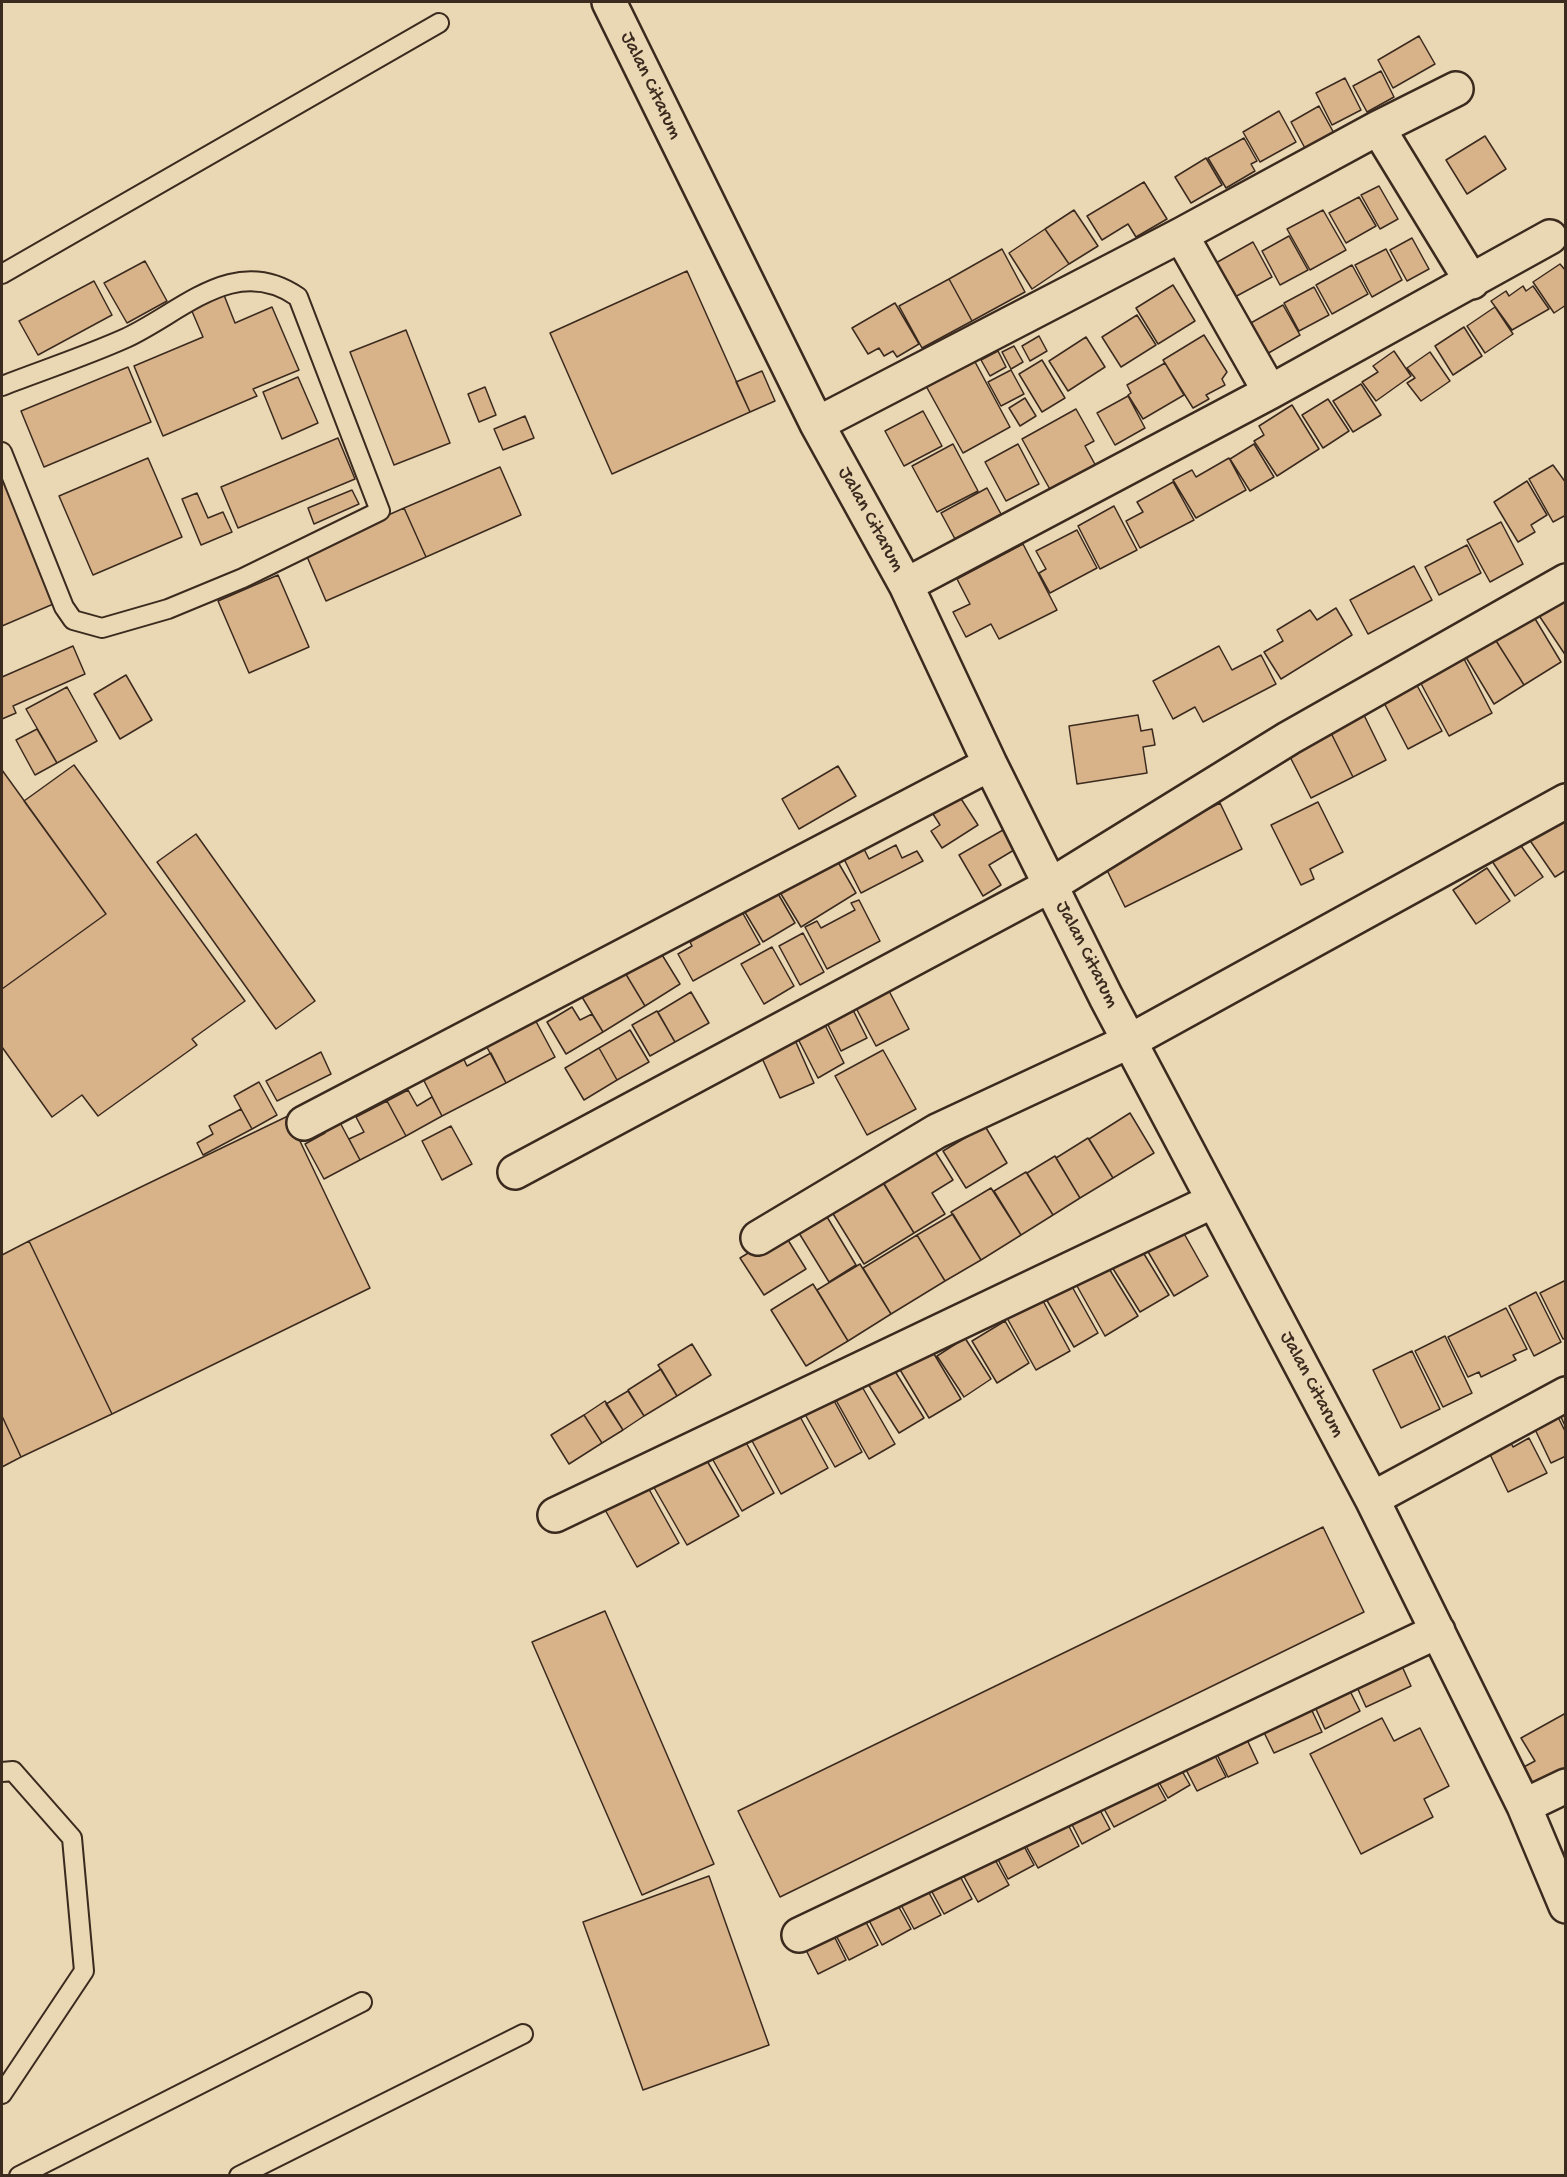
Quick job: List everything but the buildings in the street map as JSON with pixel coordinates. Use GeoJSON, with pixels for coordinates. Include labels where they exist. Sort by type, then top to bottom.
{"type":"FeatureCollection","features":[{"type":"Feature","properties":{"kind":"street","name":"Jalan Citarum"},"geometry":{"type":"LineString","coordinates":[[609,2],[817,424],[906,585],[990,764],[1106,997],[1372,1499],[1524,1806],[1566,1906]]}},
{"type":"Feature","properties":{"kind":"street"},"geometry":{"type":"LineString","coordinates":[[817,424],[1181,235],[1456,88]]}},
{"type":"Feature","properties":{"kind":"street"},"geometry":{"type":"LineString","coordinates":[[1378,128],[1472,282]]}},
{"type":"Feature","properties":{"kind":"street"},"geometry":{"type":"LineString","coordinates":[[1181,235],[1270,392]]}},
{"type":"Feature","properties":{"kind":"street"},"geometry":{"type":"LineString","coordinates":[[906,585],[1270,392],[1550,237]]}},
{"type":"Feature","properties":{"kind":"street"},"geometry":{"type":"LineString","coordinates":[[515,1172],[1051,885],[1289,738],[1566,580]]}},
{"type":"Feature","properties":{"kind":"street"},"geometry":{"type":"LineString","coordinates":[[304,1123],[990,764]]}},
{"type":"Feature","properties":{"kind":"street"},"geometry":{"type":"LineString","coordinates":[[758,1238],[937,1131],[1128,1036],[1566,801]]}},
{"type":"Feature","properties":{"kind":"street"},"geometry":{"type":"LineString","coordinates":[[555,1515],[1213,1201]]}},
{"type":"Feature","properties":{"kind":"street"},"geometry":{"type":"LineString","coordinates":[[1372,1499],[1566,1394]]}},
{"type":"Feature","properties":{"kind":"street"},"geometry":{"type":"LineString","coordinates":[[799,1935],[1437,1630]]}},
{"type":"Feature","properties":{"kind":"street"},"geometry":{"type":"LineString","coordinates":[[1524,1806],[1566,1786]]}},
{"type":"Feature","properties":{"kind":"lane"},"geometry":{"type":"LineString","coordinates":[[2,274],[439,23]]}},
{"type":"Feature","properties":{"kind":"lane"},"geometry":{"type":"LineString","coordinates":[[2,386],[127,337],[212,288],[239,282],[280,285],[298,297],[380,511],[211,591],[168,609],[102,628],[73,620],[64,608],[2,452]]}},
{"type":"Feature","properties":{"kind":"lane"},"geometry":{"type":"LineString","coordinates":[[2,1772],[13,1771],[72,1838],[84,1971],[2,2094]]}},
{"type":"Feature","properties":{"kind":"lane"},"geometry":{"type":"LineString","coordinates":[[19,2175],[362,2002]]}},
{"type":"Feature","properties":{"kind":"lane"},"geometry":{"type":"LineString","coordinates":[[239,2175],[524,2034]]}}]}
